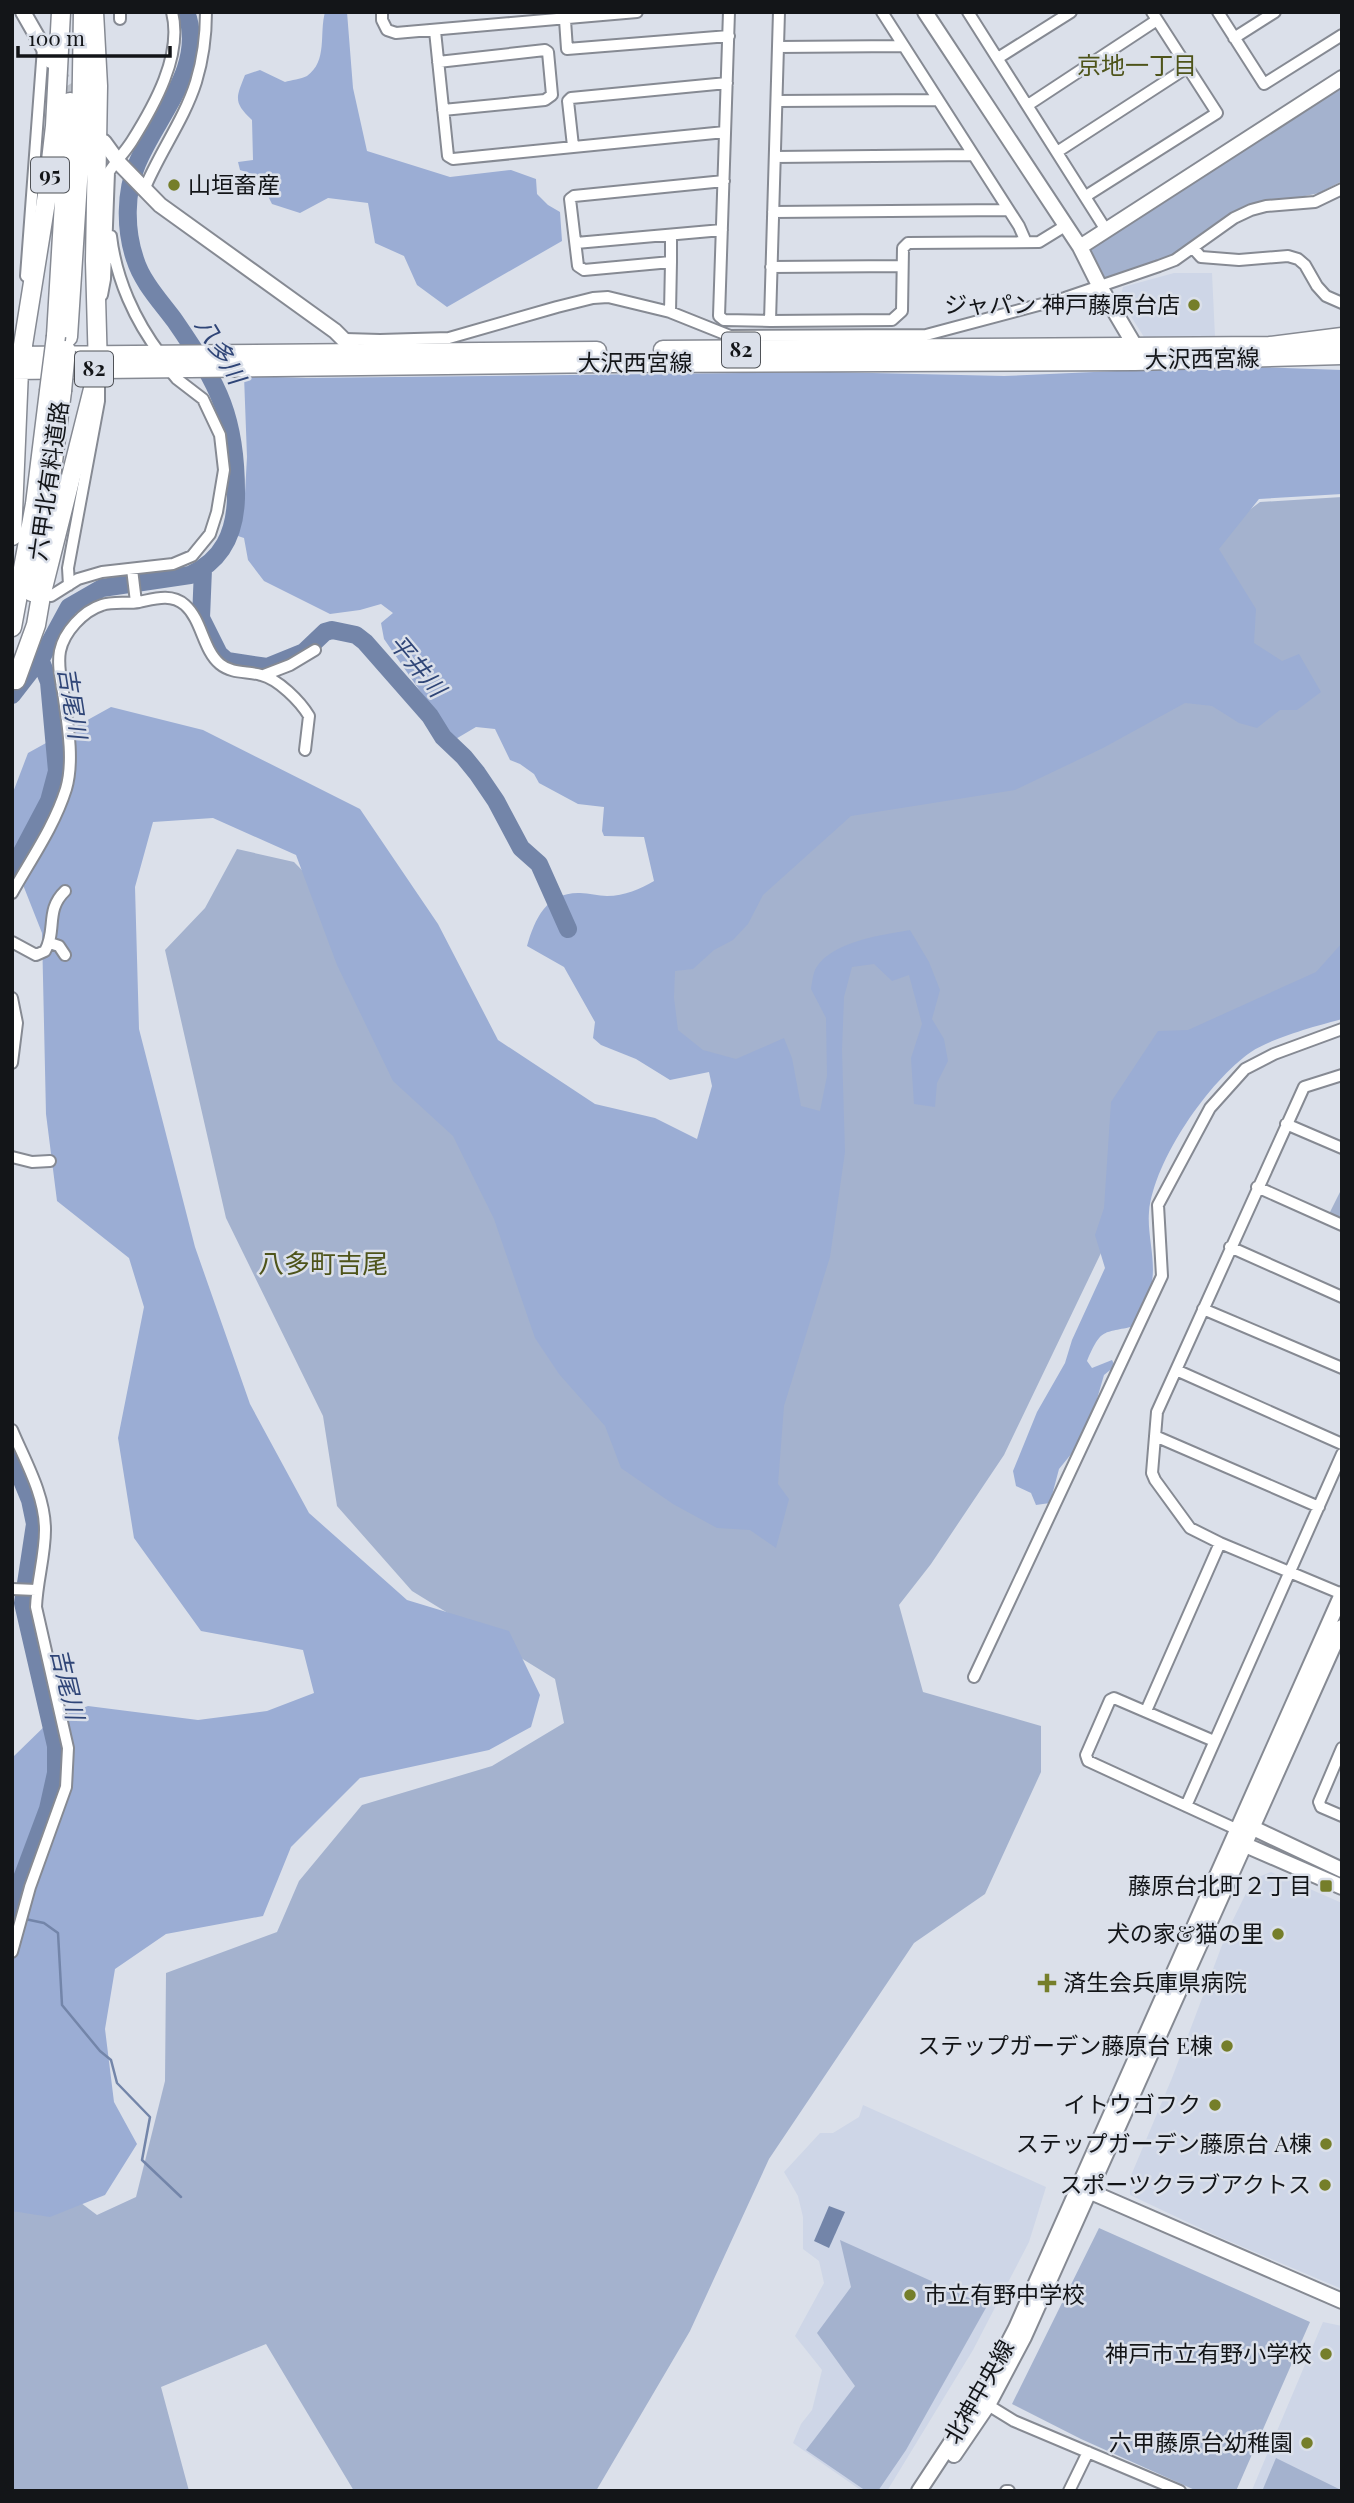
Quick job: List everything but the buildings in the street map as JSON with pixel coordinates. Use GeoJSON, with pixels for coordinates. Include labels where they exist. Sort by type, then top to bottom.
{"type":"FeatureCollection","features":[{"type":"Feature","properties":{"kind":"main road","name":"95"},"geometry":{"type":"LineString","coordinates":[[16,363],[38,263],[53,149],[61,12]]}},
{"type":"Feature","properties":{"kind":"main road","name":"六甲北有料道路"},"geometry":{"type":"LineString","coordinates":[[62,336],[71,12]]}},
{"type":"Feature","properties":{"kind":"main road","name":"六甲北有料道路"},"geometry":{"type":"LineString","coordinates":[[14,689],[44,525],[80,159],[83,12]]}},
{"type":"Feature","properties":{"kind":"main road"},"geometry":{"type":"LineString","coordinates":[[14,689],[36,625],[98,363],[95,261],[98,86],[94,12]]}},
{"type":"Feature","properties":{"kind":"main road"},"geometry":{"type":"LineString","coordinates":[[1273,352],[1342,337]]}},
{"type":"Feature","properties":{"kind":"main road","name":"大沢西宮線"},"geometry":{"type":"LineString","coordinates":[[1273,352],[1342,343]]}},
{"type":"Feature","properties":{"kind":"main road"},"geometry":{"type":"LineString","coordinates":[[1273,352],[1308,365],[1342,366]]}},
{"type":"Feature","properties":{"kind":"main road","name":"大沢西宮線"},"geometry":{"type":"LineString","coordinates":[[215,361],[357,353],[1273,352],[1342,355]]}},
{"type":"Feature","properties":{"kind":"main road","name":"大沢西宮線"},"geometry":{"type":"LineString","coordinates":[[16,363],[98,363],[166,359],[621,363],[1135,353]]}},
{"type":"Feature","properties":{"kind":"main road"},"geometry":{"type":"LineString","coordinates":[[12,536],[16,363]]}},
{"type":"Feature","properties":{"kind":"main road","name":"六甲北有料道路"},"geometry":{"type":"LineString","coordinates":[[12,627],[56,391]]}},
{"type":"Feature","properties":{"kind":"street"},"geometry":{"type":"LineString","coordinates":[[23,12],[30,12]]}},
{"type":"Feature","properties":{"kind":"street"},"geometry":{"type":"LineString","coordinates":[[23,12],[51,61]]}},
{"type":"Feature","properties":{"kind":"street"},"geometry":{"type":"LineString","coordinates":[[98,318],[105,279],[109,172],[130,143],[167,71],[174,38],[172,12]]}},
{"type":"Feature","properties":{"kind":"street"},"geometry":{"type":"LineString","coordinates":[[144,190],[155,162],[195,85],[204,48],[206,12]]}},
{"type":"Feature","properties":{"kind":"street"},"geometry":{"type":"LineString","coordinates":[[382,12],[382,20],[387,30],[396,33],[637,12]]}},
{"type":"Feature","properties":{"kind":"street"},"geometry":{"type":"LineString","coordinates":[[729,12],[719,316],[724,320],[892,320],[902,311],[903,248],[908,243],[1039,242],[1065,226]]}},
{"type":"Feature","properties":{"kind":"street"},"geometry":{"type":"LineString","coordinates":[[770,321],[779,12]]}},
{"type":"Feature","properties":{"kind":"street"},"geometry":{"type":"LineString","coordinates":[[881,12],[1007,210],[1020,226],[1026,242]]}},
{"type":"Feature","properties":{"kind":"street"},"geometry":{"type":"LineString","coordinates":[[925,12],[1080,247],[1135,353]]}},
{"type":"Feature","properties":{"kind":"street"},"geometry":{"type":"LineString","coordinates":[[968,12],[1106,230]]}},
{"type":"Feature","properties":{"kind":"street"},"geometry":{"type":"LineString","coordinates":[[998,58],[1071,12]]}},
{"type":"Feature","properties":{"kind":"street"},"geometry":{"type":"LineString","coordinates":[[1217,12],[1264,83],[1342,35]]}},
{"type":"Feature","properties":{"kind":"street"},"geometry":{"type":"LineString","coordinates":[[1234,38],[1275,12]]}},
{"type":"Feature","properties":{"kind":"street"},"geometry":{"type":"LineString","coordinates":[[1028,105],[1155,16],[1217,113],[1086,197]]}},
{"type":"Feature","properties":{"kind":"street"},"geometry":{"type":"LineString","coordinates":[[565,20],[567,49],[729,36]]}},
{"type":"Feature","properties":{"kind":"street"},"geometry":{"type":"LineString","coordinates":[[435,31],[448,156],[453,159],[725,132]]}},
{"type":"Feature","properties":{"kind":"street"},"geometry":{"type":"LineString","coordinates":[[24,335],[43,46]]}},
{"type":"Feature","properties":{"kind":"street"},"geometry":{"type":"LineString","coordinates":[[778,47],[903,46]]}},
{"type":"Feature","properties":{"kind":"street"},"geometry":{"type":"LineString","coordinates":[[438,62],[545,50],[548,52],[552,95],[545,100],[443,110]]}},
{"type":"Feature","properties":{"kind":"street"},"geometry":{"type":"LineString","coordinates":[[1057,152],[1188,68]]}},
{"type":"Feature","properties":{"kind":"street"},"geometry":{"type":"LineString","coordinates":[[1080,247],[1342,78]]}},
{"type":"Feature","properties":{"kind":"street"},"geometry":{"type":"LineString","coordinates":[[573,146],[568,101],[571,98],[727,83]]}},
{"type":"Feature","properties":{"kind":"street"},"geometry":{"type":"LineString","coordinates":[[777,102],[937,100]]}},
{"type":"Feature","properties":{"kind":"street"},"geometry":{"type":"LineString","coordinates":[[104,142],[118,162],[160,205],[345,339],[357,353]]}},
{"type":"Feature","properties":{"kind":"street"},"geometry":{"type":"LineString","coordinates":[[775,157],[973,155]]}},
{"type":"Feature","properties":{"kind":"street"},"geometry":{"type":"LineString","coordinates":[[671,262],[584,270],[578,266],[570,199],[574,196],[724,181]]}},
{"type":"Feature","properties":{"kind":"street"},"geometry":{"type":"LineString","coordinates":[[345,339],[449,338],[593,298],[628,301],[670,312],[730,336],[926,335],[1065,298],[1167,263],[1251,209],[1315,202],[1342,189]]}},
{"type":"Feature","properties":{"kind":"street"},"geometry":{"type":"LineString","coordinates":[[51,596],[78,579],[102,572],[133,571],[173,564],[192,556],[210,534],[217,512],[223,470],[220,435],[203,399],[146,335],[123,286],[112,242],[107,205]]}},
{"type":"Feature","properties":{"kind":"street"},"geometry":{"type":"LineString","coordinates":[[772,212],[1007,210]]}},
{"type":"Feature","properties":{"kind":"street"},"geometry":{"type":"LineString","coordinates":[[576,243],[722,230]]}},
{"type":"Feature","properties":{"kind":"street"},"geometry":{"type":"LineString","coordinates":[[670,312],[671,234]]}},
{"type":"Feature","properties":{"kind":"street"},"geometry":{"type":"LineString","coordinates":[[1193,248],[1201,257],[1240,260],[1288,256],[1298,258],[1306,265],[1317,286],[1326,296],[1342,303]]}},
{"type":"Feature","properties":{"kind":"street"},"geometry":{"type":"LineString","coordinates":[[771,267],[902,266]]}},
{"type":"Feature","properties":{"kind":"street"},"geometry":{"type":"LineString","coordinates":[[69,585],[68,568],[99,401],[98,363]]}},
{"type":"Feature","properties":{"kind":"street"},"geometry":{"type":"LineString","coordinates":[[133,571],[136,601]]}},
{"type":"Feature","properties":{"kind":"street"},"geometry":{"type":"LineString","coordinates":[[12,894],[46,835],[66,787],[69,747],[59,674],[60,651],[65,636],[75,624],[100,605],[157,598],[171,598],[185,605],[219,664],[232,670],[264,675],[282,688],[309,716],[305,750]]}},
{"type":"Feature","properties":{"kind":"street"},"geometry":{"type":"LineString","coordinates":[[264,675],[290,665],[315,650]]}},
{"type":"Feature","properties":{"kind":"street"},"geometry":{"type":"LineString","coordinates":[[12,942],[36,955],[45,951],[50,943],[50,915],[59,896],[65,891]]}},
{"type":"Feature","properties":{"kind":"street"},"geometry":{"type":"LineString","coordinates":[[50,943],[59,946],[65,955]]}},
{"type":"Feature","properties":{"kind":"street"},"geometry":{"type":"LineString","coordinates":[[12,998],[18,1023],[12,1063]]}},
{"type":"Feature","properties":{"kind":"street"},"geometry":{"type":"LineString","coordinates":[[974,1677],[1162,1276],[1158,1205],[1210,1108],[1245,1069],[1274,1054],[1342,1029]]}},
{"type":"Feature","properties":{"kind":"street"},"geometry":{"type":"LineString","coordinates":[[1342,1075],[1304,1087],[1286,1124],[1157,1412],[1152,1473],[1190,1528],[1342,1594],[1244,1828],[1243,1844],[1085,2190],[1342,2301]]}},
{"type":"Feature","properties":{"kind":"street"},"geometry":{"type":"LineString","coordinates":[[1286,1124],[1342,1148]]}},
{"type":"Feature","properties":{"kind":"street"},"geometry":{"type":"LineString","coordinates":[[12,1157],[32,1162],[50,1161]]}},
{"type":"Feature","properties":{"kind":"street"},"geometry":{"type":"LineString","coordinates":[[1257,1187],[1342,1225]]}},
{"type":"Feature","properties":{"kind":"street"},"geometry":{"type":"LineString","coordinates":[[1230,1247],[1342,1297]]}},
{"type":"Feature","properties":{"kind":"street"},"geometry":{"type":"LineString","coordinates":[[1203,1309],[1342,1368]]}},
{"type":"Feature","properties":{"kind":"street"},"geometry":{"type":"LineString","coordinates":[[1177,1370],[1342,1444]]}},
{"type":"Feature","properties":{"kind":"street"},"geometry":{"type":"LineString","coordinates":[[12,1430],[37,1488],[43,1510],[44,1548],[36,1590],[36,1607],[68,1748],[66,1787],[30,1887],[12,1952]]}},
{"type":"Feature","properties":{"kind":"street"},"geometry":{"type":"LineString","coordinates":[[1155,1436],[1319,1507]]}},
{"type":"Feature","properties":{"kind":"street"},"geometry":{"type":"LineString","coordinates":[[1186,1806],[1342,1454]]}},
{"type":"Feature","properties":{"kind":"street"},"geometry":{"type":"LineString","coordinates":[[1146,1712],[1220,1543]]}},
{"type":"Feature","properties":{"kind":"street"},"geometry":{"type":"LineString","coordinates":[[12,1589],[36,1590]]}},
{"type":"Feature","properties":{"kind":"street"},"geometry":{"type":"LineString","coordinates":[[1244,1828],[1342,1627]]}},
{"type":"Feature","properties":{"kind":"street"},"geometry":{"type":"LineString","coordinates":[[1214,1741],[1114,1698],[1110,1700],[1086,1755],[1088,1761],[1186,1806],[1342,1870]]}},
{"type":"Feature","properties":{"kind":"street"},"geometry":{"type":"LineString","coordinates":[[1342,1748],[1319,1802],[1321,1807],[1342,1816]]}},
{"type":"Feature","properties":{"kind":"street","name":"北神中央線"},"geometry":{"type":"LineString","coordinates":[[930,2491],[988,2404],[1024,2337],[1085,2190],[1244,1828]]}},
{"type":"Feature","properties":{"kind":"street"},"geometry":{"type":"LineString","coordinates":[[1243,1844],[1342,1887]]}},
{"type":"Feature","properties":{"kind":"street","name":"北神中央線"},"geometry":{"type":"LineString","coordinates":[[919,2491],[977,2403],[1085,2190]]}},
{"type":"Feature","properties":{"kind":"street"},"geometry":{"type":"LineString","coordinates":[[988,2404],[1014,2421],[1180,2491]]}},
{"type":"Feature","properties":{"kind":"street"},"geometry":{"type":"LineString","coordinates":[[1069,2491],[1088,2452]]}},
{"type":"Feature","properties":{"kind":"shaded area"},"geometry":{"type":"Polygon","coordinates":[[[325,12],[347,12],[353,88],[367,151],[450,177],[511,170],[536,179],[537,194],[560,212],[562,241],[447,307],[417,285],[404,256],[375,243],[368,203],[328,198],[300,213],[272,204],[258,176],[240,170],[238,162],[253,160],[252,120],[239,104],[240,89],[245,75],[260,70],[285,82],[307,76],[314,70],[322,47],[325,12]]]}},
{"type":"Feature","properties":{"kind":"shaded area"},"geometry":{"type":"Polygon","coordinates":[[[1342,78],[1342,181],[1319,193],[1249,208],[1180,254],[1099,285],[1080,247],[1342,78]]]}},
{"type":"Feature","properties":{"kind":"shaded area"},"geometry":{"type":"Polygon","coordinates":[[[1174,273],[1212,273],[1215,337],[1144,337],[1120,299],[1123,287],[1174,273]]]}},
{"type":"Feature","properties":{"kind":"shaded area"},"geometry":{"type":"Polygon","coordinates":[[[1228,366],[1342,370],[1342,494],[1259,499],[1219,549],[1256,609],[1254,643],[1282,661],[1299,654],[1321,692],[1297,710],[1280,710],[1257,728],[1239,723],[1212,706],[1185,703],[1103,748],[1015,790],[851,816],[763,895],[748,924],[733,940],[714,950],[693,969],[675,971],[674,998],[678,1030],[703,1050],[736,1059],[784,1038],[792,1058],[801,1106],[820,1111],[827,1076],[826,1018],[811,989],[815,970],[824,959],[846,945],[910,930],[929,962],[940,990],[932,1019],[944,1039],[948,1061],[937,1083],[935,1107],[914,1104],[911,1058],[922,1024],[909,975],[892,981],[874,964],[852,967],[844,997],[842,1050],[845,1152],[830,1257],[784,1406],[778,1484],[789,1499],[776,1548],[750,1530],[717,1528],[673,1504],[621,1468],[605,1426],[559,1374],[535,1338],[494,1219],[453,1136],[393,1081],[337,965],[296,855],[213,818],[153,822],[135,887],[139,1029],[195,1247],[250,1404],[309,1513],[407,1600],[509,1631],[540,1695],[531,1727],[489,1750],[360,1778],[291,1847],[263,1916],[166,1934],[115,1969],[105,2029],[114,2102],[137,2144],[105,2195],[50,2217],[12,2211],[14,1756],[51,1720],[88,1706],[198,1720],[267,1711],[314,1693],[303,1650],[201,1631],[134,1538],[118,1438],[144,1307],[129,1258],[57,1201],[46,1114],[42,933],[12,857],[12,795],[28,753],[111,707],[203,730],[360,809],[438,924],[498,1040],[595,1104],[655,1118],[697,1139],[712,1086],[709,1072],[670,1080],[636,1059],[601,1045],[593,1038],[595,1022],[564,967],[527,946],[544,909],[559,897],[580,893],[620,895],[654,881],[644,837],[604,836],[604,807],[578,804],[539,783],[534,774],[510,760],[495,729],[476,727],[454,740],[384,639],[381,623],[393,613],[381,604],[330,614],[264,581],[248,560],[244,538],[229,533],[245,493],[247,457],[244,376],[306,378],[829,372],[1004,376],[1228,366]]]}},
{"type":"Feature","properties":{"kind":"shaded area"},"geometry":{"type":"Polygon","coordinates":[[[1342,497],[1342,954],[1326,973],[1209,1028],[1004,1455],[931,1564],[899,1605],[923,1692],[1041,1726],[1041,1772],[985,1894],[914,1943],[769,2159],[690,2331],[596,2491],[354,2491],[266,2344],[161,2387],[189,2491],[12,2491],[12,2158],[17,2155],[97,2215],[136,2197],[165,2081],[166,1973],[277,1932],[299,1881],[362,1805],[492,1766],[564,1723],[555,1679],[412,1591],[337,1506],[323,1416],[226,1218],[165,950],[205,908],[237,849],[294,862],[572,1145],[697,1200],[744,1076],[620,1016],[636,941],[1166,573],[1260,502],[1342,497]]]}},
{"type":"Feature","properties":{"kind":"shaded area"},"geometry":{"type":"Polygon","coordinates":[[[1342,943],[1342,1019],[1282,1037],[1251,1052],[1218,1082],[1172,1146],[1153,1191],[1149,1212],[1153,1278],[1148,1297],[1135,1326],[1104,1334],[1096,1342],[1087,1361],[1092,1368],[1112,1360],[1115,1366],[1104,1375],[1081,1442],[1059,1469],[1050,1503],[1036,1505],[1031,1493],[1016,1486],[1013,1471],[1037,1412],[1065,1363],[1072,1340],[1105,1268],[1095,1235],[1104,1208],[1111,1102],[1158,1031],[1188,1030],[1316,972],[1342,943]]]}},
{"type":"Feature","properties":{"kind":"shaded area"},"geometry":{"type":"Polygon","coordinates":[[[1342,1188],[1342,1219],[1329,1214],[1342,1188]]]}},
{"type":"Feature","properties":{"kind":"shaded area"},"geometry":{"type":"Polygon","coordinates":[[[1271,1872],[1342,1903],[1342,2289],[1217,2236],[1130,2195],[1130,2178],[1172,2078],[1227,1932],[1253,1879],[1271,1872]]]}},
{"type":"Feature","properties":{"kind":"shaded area","name":"市立有野中学校"},"geometry":{"type":"Polygon","coordinates":[[[863,2105],[1046,2187],[1029,2242],[973,2350],[887,2491],[862,2491],[793,2443],[801,2424],[812,2410],[822,2370],[795,2336],[824,2283],[819,2261],[803,2249],[803,2217],[798,2196],[784,2172],[820,2133],[833,2133],[859,2117],[863,2105]]]}},
{"type":"Feature","properties":{"kind":"shaded area"},"geometry":{"type":"Polygon","coordinates":[[[829,2206],[845,2212],[829,2248],[814,2241],[829,2206]]]}},
{"type":"Feature","properties":{"kind":"shaded area"},"geometry":{"type":"Polygon","coordinates":[[[1099,2228],[1310,2322],[1236,2491],[1197,2491],[1081,2439],[1012,2404],[1099,2228]]]}},
{"type":"Feature","properties":{"kind":"shaded area"},"geometry":{"type":"Polygon","coordinates":[[[840,2240],[987,2306],[906,2450],[878,2491],[866,2491],[806,2450],[855,2386],[817,2333],[851,2287],[840,2240]]]}},
{"type":"Feature","properties":{"kind":"shaded area","name":"六甲藤原台幼稚園"},"geometry":{"type":"Polygon","coordinates":[[[1323,2322],[1342,2326],[1342,2491],[1254,2491],[1252,2490],[1323,2322]]]}},
{"type":"Feature","properties":{"kind":"shaded area"},"geometry":{"type":"Polygon","coordinates":[[[1276,2458],[1339,2489],[1339,2491],[1263,2489],[1276,2458]]]}},
{"type":"Feature","properties":{"kind":"waterway","name":"八多川"},"geometry":{"type":"LineString","coordinates":[[12,695],[43,655],[69,607],[102,588],[190,575],[211,562],[219,553],[233,523],[236,498],[233,446],[222,404],[203,364],[142,276],[132,248],[128,224],[128,199],[137,164],[185,71],[191,32],[186,12]]}},
{"type":"Feature","properties":{"kind":"waterway","name":"平井川"},"geometry":{"type":"LineString","coordinates":[[203,569],[201,618],[219,654],[227,661],[267,667],[304,652],[325,632],[332,630],[356,635],[365,642],[430,716],[443,737],[477,773],[496,801],[521,848],[539,864],[568,929]]}},
{"type":"Feature","properties":{"kind":"waterway","name":"吉尾川"},"geometry":{"type":"LineString","coordinates":[[12,871],[49,801],[57,771],[49,682],[40,659]]}},
{"type":"Feature","properties":{"kind":"waterway","name":"吉尾川"},"geometry":{"type":"LineString","coordinates":[[12,1456],[30,1500],[35,1524],[23,1603],[56,1746],[56,1773],[48,1809],[21,1881],[12,1922]]}},
{"type":"Feature","properties":{"kind":"waterway"},"geometry":{"type":"LineString","coordinates":[[25,1919],[44,1923],[58,1933],[62,2005],[100,2051],[111,2060],[117,2083],[150,2117],[142,2160],[181,2197]]}},
{"type":"Feature","properties":{"kind":"tunnel"},"geometry":{"type":"LineString","coordinates":[[56,68],[83,110]]}},
{"type":"Feature","properties":{"kind":"place","name":"山垣畜産"},"geometry":{"type":"Point","coordinates":[174,185]}},
{"type":"Feature","properties":{"kind":"place","name":"ジャパン 神戸藤原台店"},"geometry":{"type":"Point","coordinates":[1194,305]}},
{"type":"Feature","properties":{"kind":"place","name":"藤原台北町２丁目"},"geometry":{"type":"Point","coordinates":[1326,1886]}},
{"type":"Feature","properties":{"kind":"place","name":"犬の家&猫の里"},"geometry":{"type":"Point","coordinates":[1278,1934]}},
{"type":"Feature","properties":{"kind":"place","name":"済生会兵庫県病院"},"geometry":{"type":"Point","coordinates":[1047,1983]}},
{"type":"Feature","properties":{"kind":"place","name":"ステップガーデン藤原台 E棟"},"geometry":{"type":"Point","coordinates":[1227,2046]}},
{"type":"Feature","properties":{"kind":"place","name":"イトウゴフク"},"geometry":{"type":"Point","coordinates":[1215,2105]}},
{"type":"Feature","properties":{"kind":"place","name":"ステップガーデン藤原台 A棟"},"geometry":{"type":"Point","coordinates":[1326,2144]}},
{"type":"Feature","properties":{"kind":"place","name":"スポーツクラブアクトス"},"geometry":{"type":"Point","coordinates":[1325,2185]}},
{"type":"Feature","properties":{"kind":"place","name":"市立有野中学校"},"geometry":{"type":"Point","coordinates":[910,2295]}},
{"type":"Feature","properties":{"kind":"place","name":"神戸市立有野小学校"},"geometry":{"type":"Point","coordinates":[1326,2354]}},
{"type":"Feature","properties":{"kind":"place","name":"六甲藤原台幼稚園"},"geometry":{"type":"Point","coordinates":[1307,2443]}},
{"type":"Feature","properties":{"kind":"district","name":"京地一丁目"},"geometry":{"type":"Point","coordinates":[1137,66]}},
{"type":"Feature","properties":{"kind":"district","name":"八多町吉尾"},"geometry":{"type":"Point","coordinates":[323,1264]}}]}
